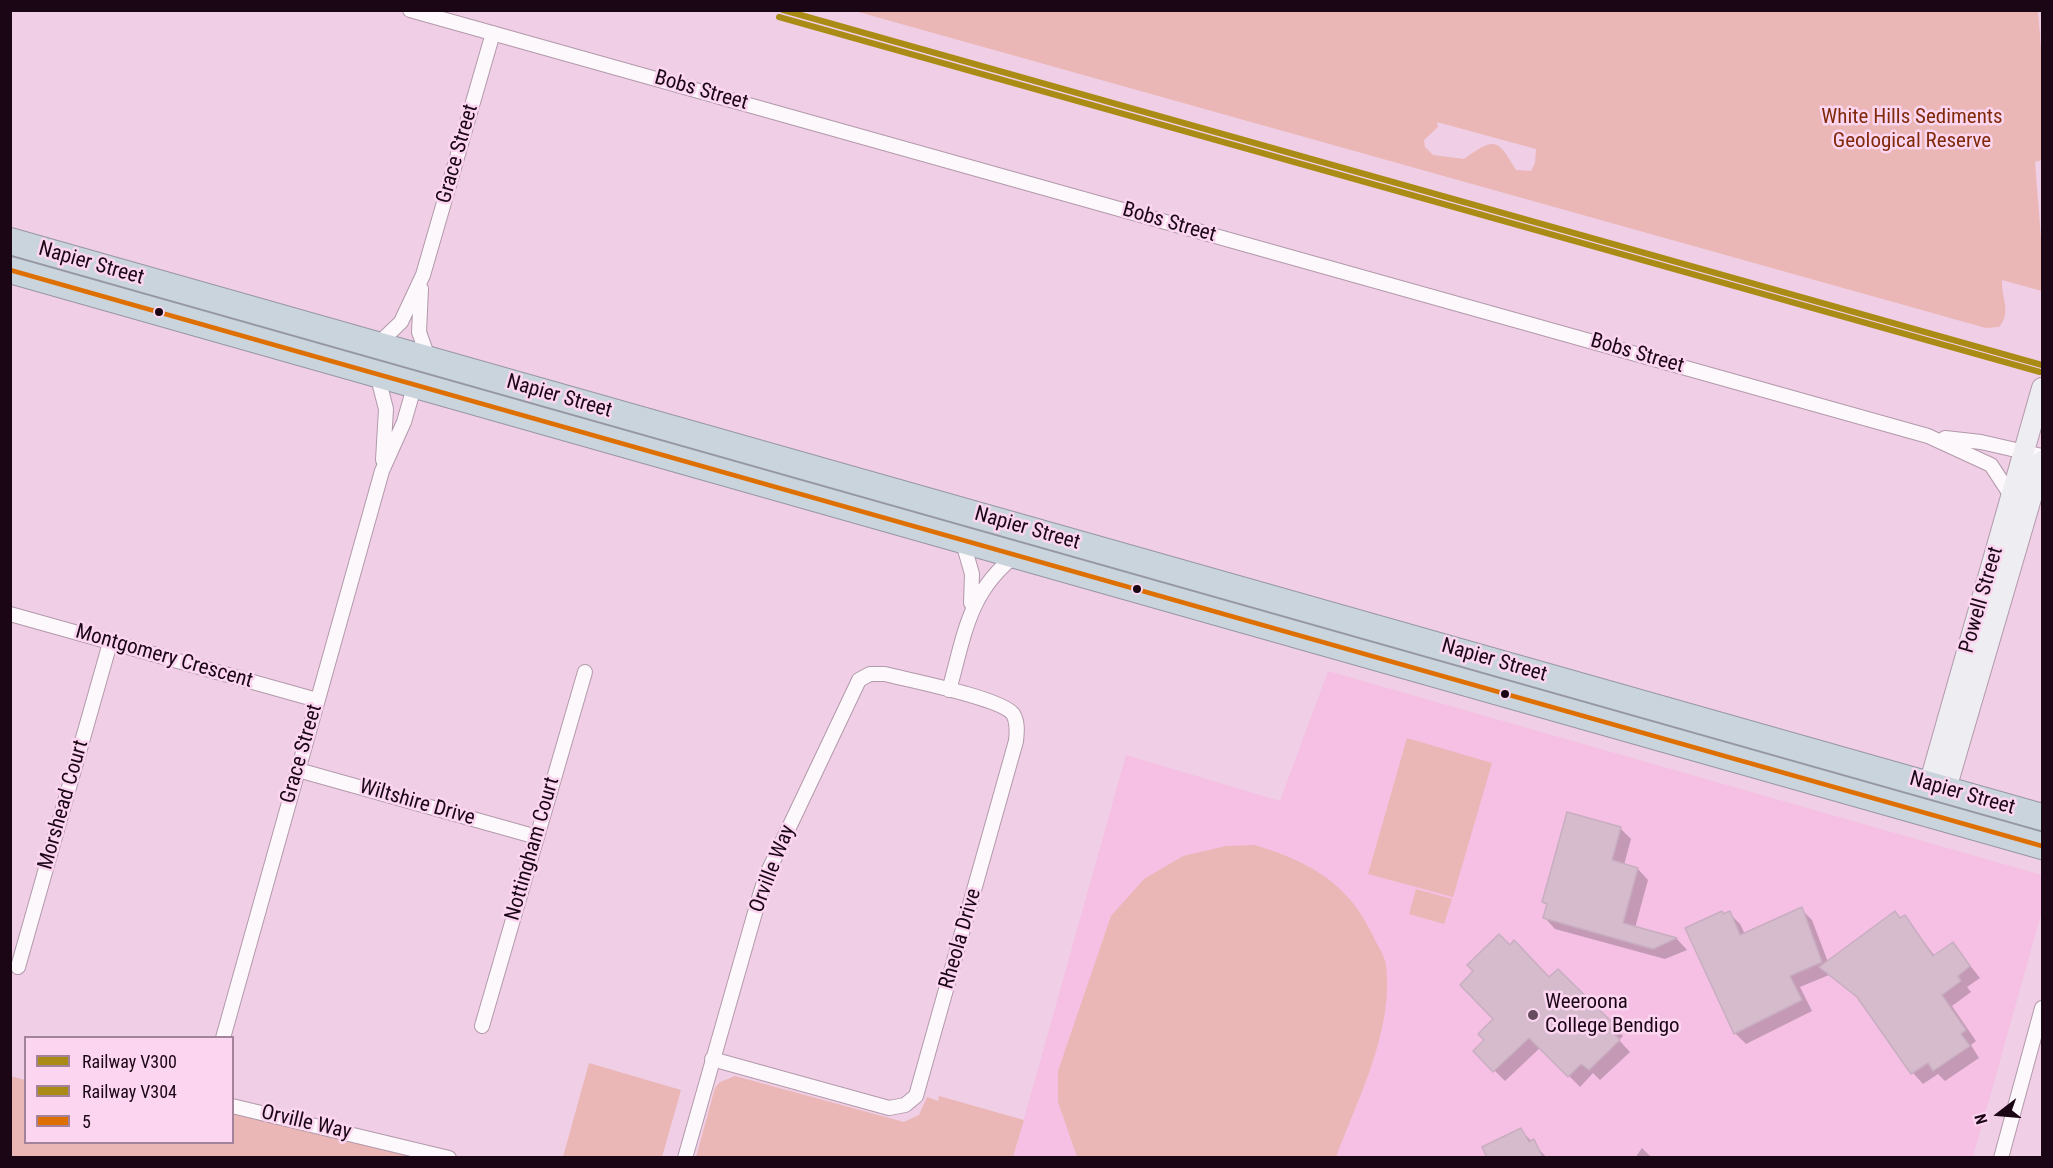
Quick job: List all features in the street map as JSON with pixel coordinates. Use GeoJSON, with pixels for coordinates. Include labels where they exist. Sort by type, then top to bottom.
{"type":"FeatureCollection","features":[{"type":"Feature","properties":{"kind":"highway","name":"Napier Street"},"geometry":{"type":"LineString","coordinates":[[10,241],[2043,817]]}},
{"type":"Feature","properties":{"kind":"highway","name":"Napier Street"},"geometry":{"type":"LineString","coordinates":[[10,270],[2043,846]]}},
{"type":"Feature","properties":{"kind":"highway"},"geometry":{"type":"LineString","coordinates":[[156,283],[155,294],[159,299],[211,314],[301,353]]}},
{"type":"Feature","properties":{"kind":"highway"},"geometry":{"type":"LineString","coordinates":[[250,309],[337,346],[400,366],[415,384]]}},
{"type":"Feature","properties":{"kind":"highway"},"geometry":{"type":"LineString","coordinates":[[1003,522],[1001,531],[1006,539],[1057,553],[1129,586]]}},
{"type":"Feature","properties":{"kind":"highway","name":"Powell Street"},"geometry":{"type":"LineString","coordinates":[[1931,814],[1938,787]]}},
{"type":"Feature","properties":{"kind":"street","name":"Bobs Street"},"geometry":{"type":"LineString","coordinates":[[410,10],[1928,436],[1981,442],[2035,466]]}},
{"type":"Feature","properties":{"kind":"street","name":"Grace Street"},"geometry":{"type":"LineString","coordinates":[[377,345],[401,322],[423,275],[493,33]]}},
{"type":"Feature","properties":{"kind":"street","name":"Grace Street"},"geometry":{"type":"LineString","coordinates":[[423,275],[418,326],[429,360]]}},
{"type":"Feature","properties":{"kind":"street","name":"Grace Street"},"geometry":{"type":"LineString","coordinates":[[377,374],[386,409],[382,471]]}},
{"type":"Feature","properties":{"kind":"street","name":"Grace Street"},"geometry":{"type":"LineString","coordinates":[[224,1036],[382,471],[404,422],[415,384]]}},
{"type":"Feature","properties":{"kind":"street","name":"Powell Street"},"geometry":{"type":"LineString","coordinates":[[1938,787],[2035,466],[2043,388]]}},
{"type":"Feature","properties":{"kind":"street","name":"Bobs Street"},"geometry":{"type":"LineString","coordinates":[[1928,436],[1990,465],[2012,497]]}},
{"type":"Feature","properties":{"kind":"street","name":"Powell Street"},"geometry":{"type":"LineString","coordinates":[[1938,787],[2012,497],[2035,466]]}},
{"type":"Feature","properties":{"kind":"street"},"geometry":{"type":"LineString","coordinates":[[962,539],[972,574],[970,617]]}},
{"type":"Feature","properties":{"kind":"street"},"geometry":{"type":"LineString","coordinates":[[949,690],[970,617],[984,586],[1017,554]]}},
{"type":"Feature","properties":{"kind":"street","name":"Montgomery Crescent"},"geometry":{"type":"LineString","coordinates":[[10,614],[317,700]]}},
{"type":"Feature","properties":{"kind":"street","name":"Morshead Court"},"geometry":{"type":"LineString","coordinates":[[18,967],[110,642]]}},
{"type":"Feature","properties":{"kind":"street","name":"Nottingham Court"},"geometry":{"type":"LineString","coordinates":[[482,1026],[585,672]]}},
{"type":"Feature","properties":{"kind":"street","name":"Orville Way"},"geometry":{"type":"LineString","coordinates":[[685,1158],[766,876],[859,680],[877,673],[949,690]]}},
{"type":"Feature","properties":{"kind":"street","name":"Rheola Drive"},"geometry":{"type":"LineString","coordinates":[[712,1059],[889,1108],[905,1105],[916,1096],[1017,731],[1017,723],[1009,710],[949,690]]}},
{"type":"Feature","properties":{"kind":"street","name":"Wiltshire Drive"},"geometry":{"type":"LineString","coordinates":[[298,770],[537,837]]}},
{"type":"Feature","properties":{"kind":"street"},"geometry":{"type":"LineString","coordinates":[[2001,1158],[2043,1008]]}},
{"type":"Feature","properties":{"kind":"street","name":"Orville Way"},"geometry":{"type":"LineString","coordinates":[[234,1106],[449,1158]]}},
{"type":"Feature","properties":{"kind":"shaded area","name":"Weeroona College Bendigo"},"geometry":{"type":"Polygon","coordinates":[[[1328,671],[2042,875],[2042,911],[1973,1157],[1013,1158],[1126,755],[1280,801],[1328,671]]]}},
{"type":"Feature","properties":{"kind":"green space","name":"White Hills Sediments Geological Reserve"},"geometry":{"type":"Polygon","coordinates":[[[855,11],[2038,11],[2042,61],[2042,160],[2035,162],[2042,251],[2042,291],[2002,280],[2005,316],[1999,327],[1986,328],[855,11]],[[1437,122],[1438,127],[1424,140],[1425,147],[1433,155],[1464,159],[1489,144],[1495,144],[1505,152],[1516,170],[1531,171],[1535,163],[1536,149],[1437,122]]]}},
{"type":"Feature","properties":{"kind":"green space"},"geometry":{"type":"Polygon","coordinates":[[[1407,738],[1492,763],[1453,897],[1368,874],[1407,738]]]}},
{"type":"Feature","properties":{"kind":"green space"},"geometry":{"type":"Polygon","coordinates":[[[1255,845],[1309,867],[1339,888],[1363,917],[1381,950],[1386,965],[1385,1014],[1379,1039],[1364,1087],[1336,1157],[1077,1157],[1058,1102],[1058,1071],[1111,916],[1144,879],[1183,856],[1226,846],[1255,845]]]}},
{"type":"Feature","properties":{"kind":"green space"},"geometry":{"type":"Polygon","coordinates":[[[1416,889],[1452,899],[1444,924],[1409,914],[1416,889]]]}},
{"type":"Feature","properties":{"kind":"green space"},"geometry":{"type":"Polygon","coordinates":[[[589,1063],[681,1090],[662,1157],[563,1157],[589,1063]]]}},
{"type":"Feature","properties":{"kind":"green space"},"geometry":{"type":"Polygon","coordinates":[[[10,1076],[24,1080],[24,1144],[234,1144],[234,1114],[419,1157],[11,1157],[10,1076]]]}},
{"type":"Feature","properties":{"kind":"green space"},"geometry":{"type":"Polygon","coordinates":[[[735,1076],[904,1122],[919,1115],[927,1097],[938,1101],[939,1096],[1024,1120],[1013,1157],[696,1157],[715,1088],[720,1082],[735,1076]]]}},
{"type":"Feature","properties":{"kind":"building"},"geometry":{"type":"Polygon","coordinates":[[[1567,812],[1621,827],[1612,860],[1638,868],[1623,923],[1677,938],[1653,949],[1543,918],[1547,904],[1542,902],[1567,812]]]}},
{"type":"Feature","properties":{"kind":"building"},"geometry":{"type":"Polygon","coordinates":[[[1802,907],[1822,962],[1790,976],[1802,1000],[1734,1034],[1685,928],[1722,911],[1723,914],[1730,911],[1740,935],[1802,907]]]}},
{"type":"Feature","properties":{"kind":"building"},"geometry":{"type":"Polygon","coordinates":[[[1895,911],[1900,918],[1905,915],[1933,956],[1953,942],[1970,966],[1958,976],[1961,981],[1942,995],[1966,1030],[1961,1034],[1970,1046],[1933,1071],[1928,1063],[1911,1074],[1857,997],[1819,967],[1895,911]]]}},
{"type":"Feature","properties":{"kind":"building"},"geometry":{"type":"Polygon","coordinates":[[[1499,934],[1510,945],[1514,940],[1549,977],[1558,969],[1614,1024],[1609,1029],[1620,1040],[1589,1070],[1581,1064],[1568,1077],[1529,1038],[1493,1072],[1473,1051],[1484,1040],[1478,1034],[1493,1019],[1460,985],[1473,971],[1467,965],[1499,934]]]}},
{"type":"Feature","properties":{"kind":"building"},"geometry":{"type":"Polygon","coordinates":[[[1521,1128],[1529,1142],[1534,1139],[1543,1158],[1487,1158],[1482,1147],[1521,1128]]]}},
{"type":"Feature","properties":{"kind":"rail line","name":"V300"},"geometry":{"type":"LineString","coordinates":[[783,10],[2042,365]]}},
{"type":"Feature","properties":{"kind":"rail line","name":"V304"},"geometry":{"type":"LineString","coordinates":[[779,17],[2040,372]]}},
{"type":"Feature","properties":{"kind":"transit line","name":"5"},"geometry":{"type":"LineString","coordinates":[[10,270],[2042,846]]}},
{"type":"Feature","properties":{"kind":"place","name":"Weeroona College Bendigo"},"geometry":{"type":"Point","coordinates":[1533,1015]}}]}
